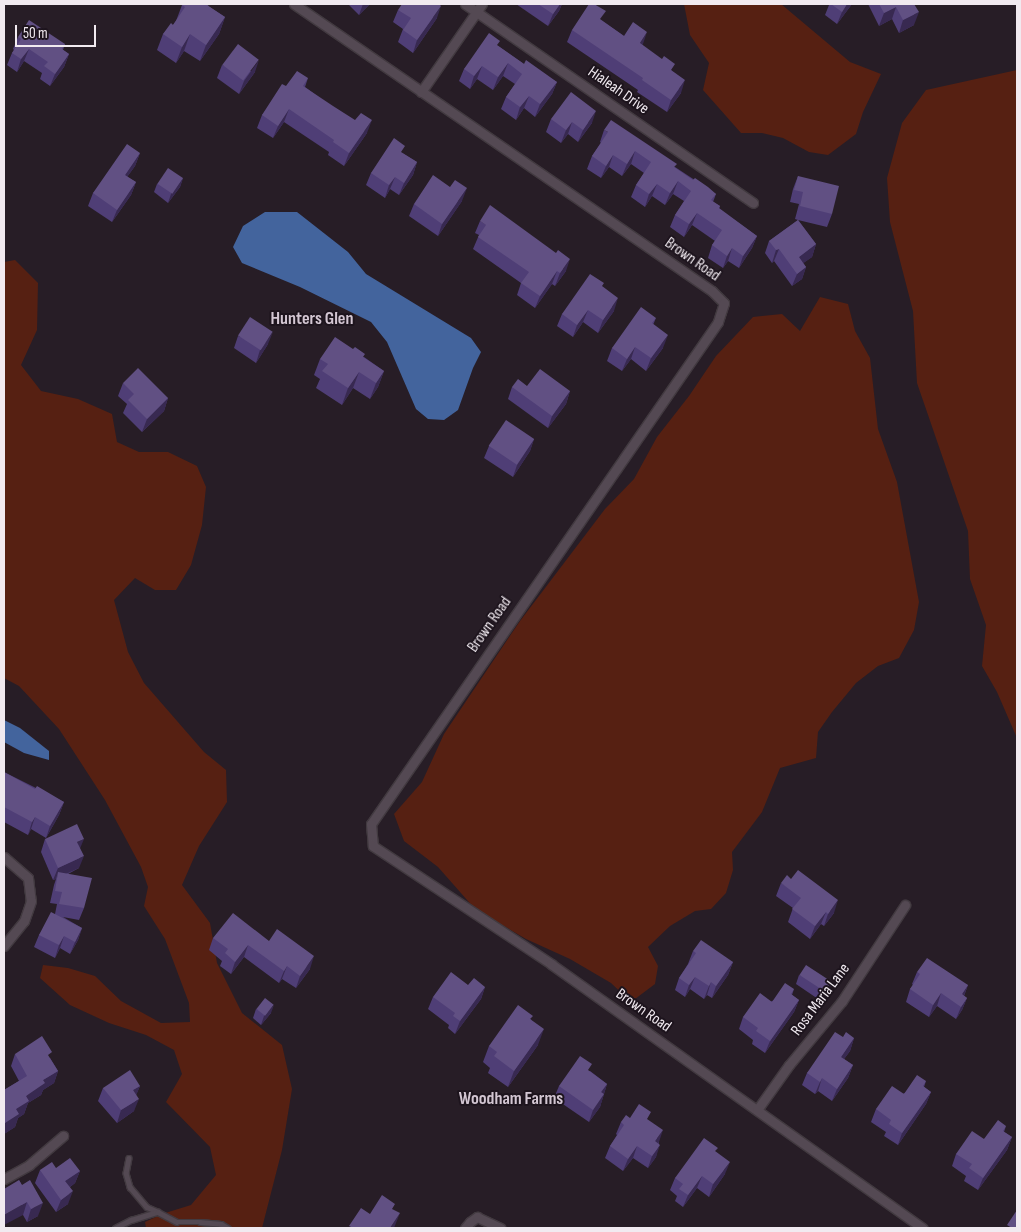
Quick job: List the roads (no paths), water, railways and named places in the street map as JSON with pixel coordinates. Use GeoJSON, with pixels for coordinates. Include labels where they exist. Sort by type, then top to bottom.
{"type":"FeatureCollection","features":[{"type":"Feature","properties":{"kind":"street","name":"Brown Road"},"geometry":{"type":"LineString","coordinates":[[294,4],[712,291],[724,303],[718,322],[370,824],[373,846],[551,964],[923,1228]]}},
{"type":"Feature","properties":{"kind":"street","name":"Hialeah Drive"},"geometry":{"type":"LineString","coordinates":[[465,4],[480,8],[753,203]]}},
{"type":"Feature","properties":{"kind":"street"},"geometry":{"type":"LineString","coordinates":[[421,92],[480,8]]}},
{"type":"Feature","properties":{"kind":"street"},"geometry":{"type":"LineString","coordinates":[[4,857],[28,878],[31,901],[24,921],[4,946]]}},
{"type":"Feature","properties":{"kind":"street","name":"Rosa Maria Lane"},"geometry":{"type":"LineString","coordinates":[[757,1110],[789,1065],[842,1001],[905,905]]}},
{"type":"Feature","properties":{"kind":"street"},"geometry":{"type":"LineString","coordinates":[[4,1179],[29,1165],[63,1136]]}},
{"type":"Feature","properties":{"kind":"street"},"geometry":{"type":"LineString","coordinates":[[465,1228],[477,1217],[487,1225],[502,1228]]}},
{"type":"Feature","properties":{"kind":"lane"},"geometry":{"type":"LineString","coordinates":[[129,1158],[126,1173],[130,1187],[147,1207],[177,1222],[207,1222],[221,1224],[228,1228]]}},
{"type":"Feature","properties":{"kind":"lane"},"geometry":{"type":"LineString","coordinates":[[115,1228],[131,1220],[158,1212]]}},
{"type":"Feature","properties":{"kind":"water"},"geometry":{"type":"Polygon","coordinates":[[[265,212],[297,212],[348,252],[366,274],[471,338],[481,352],[473,368],[458,410],[444,420],[428,419],[416,409],[387,342],[371,322],[300,287],[242,263],[233,247],[243,226],[265,212]]]}},
{"type":"Feature","properties":{"kind":"water"},"geometry":{"type":"Polygon","coordinates":[[[4,720],[20,728],[49,751],[49,760],[24,753],[4,742],[4,720]]]}},
{"type":"Feature","properties":{"kind":"district","name":"Hunters Glen"},"geometry":{"type":"Point","coordinates":[312,319]}},
{"type":"Feature","properties":{"kind":"district","name":"Woodham Farms"},"geometry":{"type":"Point","coordinates":[511,1099]}}]}
